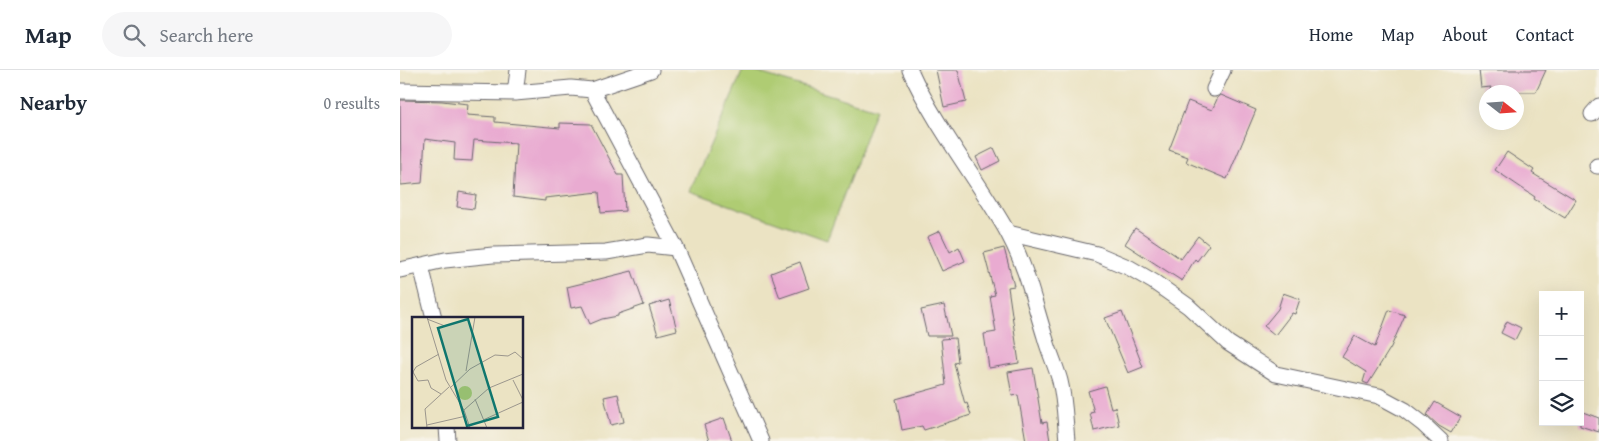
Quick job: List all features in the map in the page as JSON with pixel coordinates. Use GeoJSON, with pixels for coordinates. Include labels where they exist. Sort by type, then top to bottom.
{"type":"FeatureCollection","features":[{"type":"Feature","properties":{"kind":"street"},"geometry":{"type":"LineString","coordinates":[[515,92],[518,70]]}},
{"type":"Feature","properties":{"kind":"street"},"geometry":{"type":"LineString","coordinates":[[400,91],[515,92],[571,88],[592,90],[651,70]]}},
{"type":"Feature","properties":{"kind":"street"},"geometry":{"type":"LineString","coordinates":[[910,70],[935,117],[1008,233],[1018,253],[1034,297],[1059,379],[1065,407],[1067,441]]}},
{"type":"Feature","properties":{"kind":"street"},"geometry":{"type":"LineString","coordinates":[[1214,89],[1223,70]]}},
{"type":"Feature","properties":{"kind":"street"},"geometry":{"type":"LineString","coordinates":[[592,90],[676,248],[762,441]]}},
{"type":"Feature","properties":{"kind":"street"},"geometry":{"type":"LineString","coordinates":[[1008,233],[1098,254],[1130,268],[1188,306],[1228,343],[1276,374],[1379,396],[1405,410],[1441,441]]}},
{"type":"Feature","properties":{"kind":"street"},"geometry":{"type":"LineString","coordinates":[[400,270],[445,260],[493,255],[606,252],[648,245],[676,248]]}},
{"type":"Feature","properties":{"kind":"street"},"geometry":{"type":"LineString","coordinates":[[427,289],[445,260]]}},
{"type":"Feature","properties":{"kind":"street"},"geometry":{"type":"LineString","coordinates":[[421,266],[434,317]]}},
{"type":"Feature","properties":{"kind":"street"},"geometry":{"type":"LineString","coordinates":[[448,428],[448,441]]}},
{"type":"Feature","properties":{"kind":"green space"},"geometry":{"type":"Polygon","coordinates":[[[743,70],[750,70],[876,109],[827,240],[690,191],[743,70]]]}},
{"type":"Feature","properties":{"kind":"building"},"geometry":{"type":"Polygon","coordinates":[[[936,70],[958,70],[966,102],[944,107],[936,70]]]}},
{"type":"Feature","properties":{"kind":"building"},"geometry":{"type":"Polygon","coordinates":[[[1479,70],[1546,70],[1536,92],[1524,92],[1524,85],[1481,85],[1479,70]]]}},
{"type":"Feature","properties":{"kind":"building"},"geometry":{"type":"Polygon","coordinates":[[[1221,95],[1256,110],[1227,179],[1186,162],[1188,157],[1169,150],[1188,101],[1212,110],[1218,97],[1221,95]]]}},
{"type":"Feature","properties":{"kind":"building"},"geometry":{"type":"Polygon","coordinates":[[[400,100],[468,104],[467,115],[495,117],[495,122],[560,128],[560,123],[591,124],[618,175],[623,175],[625,211],[601,213],[599,192],[545,198],[545,201],[513,197],[516,143],[474,140],[472,161],[454,160],[455,143],[425,139],[422,183],[401,185],[400,100]]]}},
{"type":"Feature","properties":{"kind":"building"},"geometry":{"type":"Polygon","coordinates":[[[994,148],[1000,161],[982,170],[976,157],[994,148]]]}},
{"type":"Feature","properties":{"kind":"building"},"geometry":{"type":"Polygon","coordinates":[[[1507,152],[1534,170],[1532,173],[1576,200],[1565,218],[1534,199],[1535,197],[1495,170],[1507,152]]]}},
{"type":"Feature","properties":{"kind":"building"},"geometry":{"type":"Polygon","coordinates":[[[459,192],[476,195],[474,209],[457,207],[459,192]]]}},
{"type":"Feature","properties":{"kind":"building"},"geometry":{"type":"Polygon","coordinates":[[[1135,228],[1181,259],[1198,236],[1209,245],[1197,261],[1195,259],[1182,281],[1125,244],[1135,228]]]}},
{"type":"Feature","properties":{"kind":"building"},"geometry":{"type":"Polygon","coordinates":[[[940,231],[950,252],[959,247],[965,261],[942,271],[927,237],[940,231]]]}},
{"type":"Feature","properties":{"kind":"building"},"geometry":{"type":"Polygon","coordinates":[[[1004,248],[1014,286],[1008,287],[1019,363],[989,368],[984,334],[996,332],[990,296],[995,295],[984,253],[1004,248]]]}},
{"type":"Feature","properties":{"kind":"building"},"geometry":{"type":"Polygon","coordinates":[[[800,262],[809,288],[780,298],[771,273],[800,262]]]}},
{"type":"Feature","properties":{"kind":"building"},"geometry":{"type":"Polygon","coordinates":[[[632,271],[644,305],[618,314],[618,316],[602,319],[590,324],[582,306],[571,308],[567,287],[632,271]]]}},
{"type":"Feature","properties":{"kind":"building"},"geometry":{"type":"Polygon","coordinates":[[[1283,293],[1300,299],[1295,314],[1292,313],[1275,335],[1264,326],[1278,309],[1283,293]]]}},
{"type":"Feature","properties":{"kind":"building"},"geometry":{"type":"Polygon","coordinates":[[[669,300],[677,330],[658,335],[649,306],[669,300]]]}},
{"type":"Feature","properties":{"kind":"building"},"geometry":{"type":"Polygon","coordinates":[[[944,305],[951,336],[927,336],[921,310],[944,305]]]}},
{"type":"Feature","properties":{"kind":"building"},"geometry":{"type":"Polygon","coordinates":[[[1389,310],[1405,315],[1391,347],[1368,384],[1363,382],[1366,372],[1342,357],[1355,336],[1375,347],[1389,310]]]}},
{"type":"Feature","properties":{"kind":"building"},"geometry":{"type":"Polygon","coordinates":[[[1122,312],[1143,367],[1128,373],[1105,318],[1122,312]]]}},
{"type":"Feature","properties":{"kind":"building"},"geometry":{"type":"Polygon","coordinates":[[[1507,321],[1521,328],[1515,340],[1501,333],[1507,321]]]}},
{"type":"Feature","properties":{"kind":"building"},"geometry":{"type":"Polygon","coordinates":[[[955,338],[958,362],[954,363],[965,404],[967,403],[971,415],[924,430],[922,426],[902,430],[896,399],[946,385],[941,339],[955,338]]]}},
{"type":"Feature","properties":{"kind":"building"},"geometry":{"type":"Polygon","coordinates":[[[1033,368],[1042,423],[1047,422],[1050,441],[1026,441],[1018,395],[1012,396],[1008,372],[1033,368]]]}},
{"type":"Feature","properties":{"kind":"building"},"geometry":{"type":"Polygon","coordinates":[[[1105,386],[1111,408],[1115,407],[1119,425],[1094,431],[1090,413],[1094,412],[1088,391],[1105,386]]]}},
{"type":"Feature","properties":{"kind":"building"},"geometry":{"type":"Polygon","coordinates":[[[618,394],[624,422],[611,425],[604,397],[618,394]]]}},
{"type":"Feature","properties":{"kind":"building"},"geometry":{"type":"Polygon","coordinates":[[[1435,402],[1461,417],[1451,433],[1439,426],[1427,415],[1435,402]]]}},
{"type":"Feature","properties":{"kind":"building"},"geometry":{"type":"Polygon","coordinates":[[[1584,412],[1599,418],[1599,432],[1580,426],[1584,426],[1584,412]]]}},
{"type":"Feature","properties":{"kind":"building"},"geometry":{"type":"Polygon","coordinates":[[[724,418],[732,441],[709,441],[704,425],[724,418]]]}}]}
